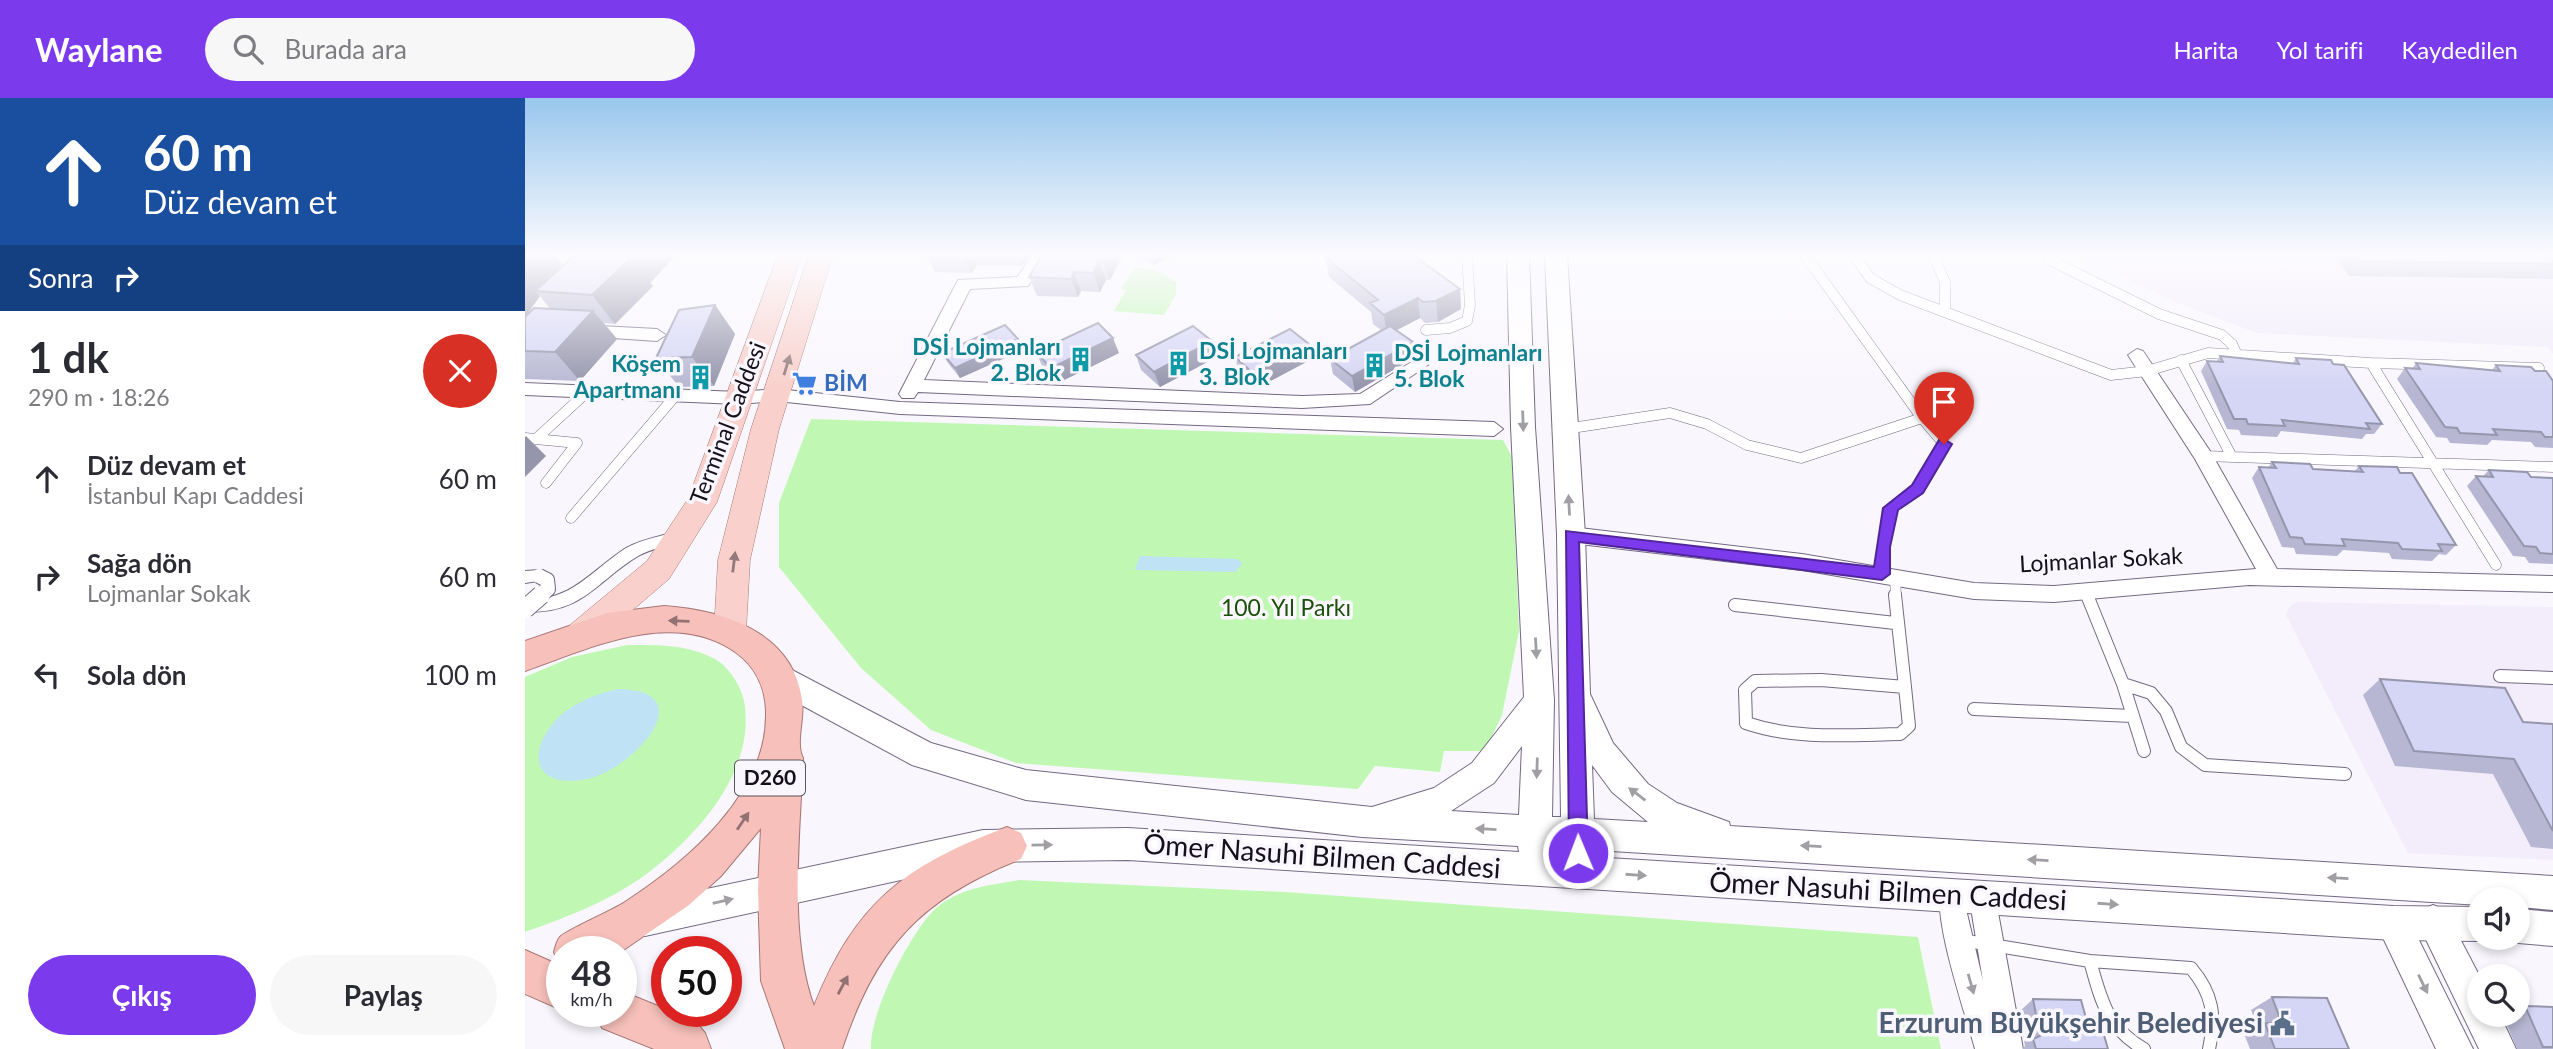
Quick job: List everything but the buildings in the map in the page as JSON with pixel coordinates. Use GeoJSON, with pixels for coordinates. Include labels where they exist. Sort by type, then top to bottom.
{"type":"FeatureCollection","features":[{"type":"Feature","properties":{"kind":"highway","name":"D260"},"geometry":{"type":"LineString","coordinates":[[525,656],[582,634],[637,621],[687,621],[730,631],[761,650],[781,680],[786,704],[785,732],[770,778],[739,828],[692,878],[632,922],[605,936]]}},
{"type":"Feature","properties":{"kind":"highway"},"geometry":{"type":"LineString","coordinates":[[785,732],[778,889],[783,981],[807,1049]]}},
{"type":"Feature","properties":{"kind":"highway"},"geometry":{"type":"LineString","coordinates":[[820,1049],[835,1002],[857,961],[897,909],[930,882],[1007,846]]}},
{"type":"Feature","properties":{"kind":"highway"},"geometry":{"type":"LineString","coordinates":[[525,971],[546,963]]}},
{"type":"Feature","properties":{"kind":"highway"},"geometry":{"type":"LineString","coordinates":[[525,971],[546,981]]}},
{"type":"Feature","properties":{"kind":"highway"},"geometry":{"type":"LineString","coordinates":[[637,1020],[679,1037],[689,1049]]}},
{"type":"Feature","properties":{"kind":"main road","name":"Terminal Caddesi"},"geometry":{"type":"LineString","coordinates":[[582,634],[658,570],[702,502],[774,299]]}},
{"type":"Feature","properties":{"kind":"main road","name":"Terminal Caddesi"},"geometry":{"type":"LineString","coordinates":[[730,631],[734,560],[765,429],[807,299]]}},
{"type":"Feature","properties":{"kind":"main road"},"geometry":{"type":"LineString","coordinates":[[1519,299],[1523,427],[1539,700],[1535,870]]}},
{"type":"Feature","properties":{"kind":"main road"},"geometry":{"type":"LineString","coordinates":[[1558,299],[1571,535],[1579,871]]}},
{"type":"Feature","properties":{"kind":"main road"},"geometry":{"type":"LineString","coordinates":[[1573,671],[1584,718],[1601,753],[1630,790],[1665,814],[1742,842]]}},
{"type":"Feature","properties":{"kind":"main road","name":"Ömer Nasuhi Bilmen Caddesi"},"geometry":{"type":"LineString","coordinates":[[781,680],[923,755],[1025,785],[1362,822],[1742,842],[2553,893]]}},
{"type":"Feature","properties":{"kind":"main road"},"geometry":{"type":"LineString","coordinates":[[1362,822],[1442,800],[1483,773],[1539,700]]}},
{"type":"Feature","properties":{"kind":"main road","name":"Ömer Nasuhi Bilmen Caddesi"},"geometry":{"type":"LineString","coordinates":[[632,922],[983,846],[1128,844],[2393,923],[2467,923]]}},
{"type":"Feature","properties":{"kind":"main road"},"geometry":{"type":"LineString","coordinates":[[2374,881],[2393,923]]}},
{"type":"Feature","properties":{"kind":"main road"},"geometry":{"type":"LineString","coordinates":[[2415,883],[2433,921]]}},
{"type":"Feature","properties":{"kind":"main road"},"geometry":{"type":"LineString","coordinates":[[2530,927],[2553,929]]}},
{"type":"Feature","properties":{"kind":"street"},"geometry":{"type":"LineString","coordinates":[[900,408],[914,386],[956,299]]}},
{"type":"Feature","properties":{"kind":"street"},"geometry":{"type":"LineString","coordinates":[[528,332],[548,308]]}},
{"type":"Feature","properties":{"kind":"street"},"geometry":{"type":"LineString","coordinates":[[528,332],[657,335]]}},
{"type":"Feature","properties":{"kind":"street"},"geometry":{"type":"LineString","coordinates":[[2142,363],[2203,456],[2270,577]]}},
{"type":"Feature","properties":{"kind":"street"},"geometry":{"type":"LineString","coordinates":[[914,386],[1302,402],[1364,400],[1419,365]]}},
{"type":"Feature","properties":{"kind":"street"},"geometry":{"type":"LineString","coordinates":[[525,389],[738,398],[778,395],[900,408],[1494,429]]}},
{"type":"Feature","properties":{"kind":"street","name":"Lojmanlar Sokak"},"geometry":{"type":"LineString","coordinates":[[1571,535],[1888,575],[1974,591],[2054,594],[2270,577],[2553,584]]}},
{"type":"Feature","properties":{"kind":"street"},"geometry":{"type":"LineString","coordinates":[[525,608],[574,596],[595,585],[633,552],[679,537]]}},
{"type":"Feature","properties":{"kind":"street"},"geometry":{"type":"LineString","coordinates":[[525,608],[548,589],[547,580],[532,576]]}},
{"type":"Feature","properties":{"kind":"street"},"geometry":{"type":"LineString","coordinates":[[1967,895],[1958,940],[1989,1049]]}},
{"type":"Feature","properties":{"kind":"street"},"geometry":{"type":"LineString","coordinates":[[1967,895],[1989,942],[2009,1049]]}},
{"type":"Feature","properties":{"kind":"street"},"geometry":{"type":"LineString","coordinates":[[2433,921],[2467,988]]}},
{"type":"Feature","properties":{"kind":"street"},"geometry":{"type":"LineString","coordinates":[[2393,923],[2455,1049]]}},
{"type":"Feature","properties":{"kind":"street"},"geometry":{"type":"LineString","coordinates":[[2487,1027],[2498,1049]]}},
{"type":"Feature","properties":{"kind":"lane"},"geometry":{"type":"LineString","coordinates":[[1426,330],[1450,328],[1467,321],[1470,299]]}},
{"type":"Feature","properties":{"kind":"lane"},"geometry":{"type":"LineString","coordinates":[[1837,299],[1922,418],[1944,444],[1917,489],[1891,508],[1883,547],[1906,687],[1909,726],[1900,734],[1761,730],[1746,723],[1745,690],[1755,681],[1821,680],[1906,687]]}},
{"type":"Feature","properties":{"kind":"lane"},"geometry":{"type":"LineString","coordinates":[[1912,299],[2111,375],[2142,363],[2181,360],[2208,353],[2371,363],[2539,368]]}},
{"type":"Feature","properties":{"kind":"lane"},"geometry":{"type":"LineString","coordinates":[[1945,299],[1945,311]]}},
{"type":"Feature","properties":{"kind":"lane"},"geometry":{"type":"LineString","coordinates":[[2129,299],[2159,314],[2222,335],[2232,344],[2237,355]]}},
{"type":"Feature","properties":{"kind":"lane"},"geometry":{"type":"LineString","coordinates":[[2181,360],[2232,457]]}},
{"type":"Feature","properties":{"kind":"lane"},"geometry":{"type":"LineString","coordinates":[[2371,363],[2496,565]]}},
{"type":"Feature","properties":{"kind":"lane"},"geometry":{"type":"LineString","coordinates":[[536,439],[587,392]]}},
{"type":"Feature","properties":{"kind":"lane"},"geometry":{"type":"LineString","coordinates":[[571,518],[676,395]]}},
{"type":"Feature","properties":{"kind":"lane"},"geometry":{"type":"LineString","coordinates":[[1565,429],[1669,413],[1707,424],[1747,445],[1801,458],[1922,418]]}},
{"type":"Feature","properties":{"kind":"lane"},"geometry":{"type":"LineString","coordinates":[[525,438],[577,443],[545,483]]}},
{"type":"Feature","properties":{"kind":"lane"},"geometry":{"type":"LineString","coordinates":[[2203,456],[2553,467]]}},
{"type":"Feature","properties":{"kind":"lane"},"geometry":{"type":"LineString","coordinates":[[2085,591],[2123,684],[2144,751]]}},
{"type":"Feature","properties":{"kind":"lane"},"geometry":{"type":"LineString","coordinates":[[1735,605],[1895,623]]}},
{"type":"Feature","properties":{"kind":"lane"},"geometry":{"type":"LineString","coordinates":[[2500,676],[2553,678]]}},
{"type":"Feature","properties":{"kind":"lane"},"geometry":{"type":"LineString","coordinates":[[2123,684],[2151,693],[2166,711],[2181,747],[2206,765],[2345,774]]}},
{"type":"Feature","properties":{"kind":"lane"},"geometry":{"type":"LineString","coordinates":[[1974,709],[2132,716]]}},
{"type":"Feature","properties":{"kind":"lane"},"geometry":{"type":"LineString","coordinates":[[1958,940],[1989,942],[2090,961],[2191,968],[2208,987],[2215,1019],[2209,1049]]}},
{"type":"Feature","properties":{"kind":"lane"},"geometry":{"type":"LineString","coordinates":[[2090,961],[2101,999],[2123,1037],[2144,1049]]}},
{"type":"Feature","properties":{"kind":"shaded area"},"geometry":{"type":"Polygon","coordinates":[[[2170,299],[2553,299],[2553,354],[2548,347],[2257,333],[2170,299]]]}},
{"type":"Feature","properties":{"kind":"shaded area"},"geometry":{"type":"Polygon","coordinates":[[[2297,602],[2553,607],[2553,860],[2408,853],[2286,615],[2290,606],[2297,602]]]}},
{"type":"Feature","properties":{"kind":"green space"},"geometry":{"type":"Polygon","coordinates":[[[1121,299],[1173,299],[1164,315],[1114,311],[1121,299]]]}},
{"type":"Feature","properties":{"kind":"green space","name":"100. Yıl Parkı"},"geometry":{"type":"Polygon","coordinates":[[[811,419],[1503,440],[1512,457],[1519,631],[1502,715],[1485,751],[1444,751],[1440,772],[1375,766],[1358,789],[1016,763],[931,730],[861,668],[779,567],[779,503],[811,419]]]}},
{"type":"Feature","properties":{"kind":"green space"},"geometry":{"type":"Polygon","coordinates":[[[627,645],[672,646],[694,650],[720,662],[730,672],[744,701],[746,726],[734,773],[707,816],[690,836],[653,869],[608,898],[525,932],[525,677],[572,657],[627,645]]]}},
{"type":"Feature","properties":{"kind":"green space"},"geometry":{"type":"Polygon","coordinates":[[[1019,880],[1285,892],[1918,937],[1941,1049],[871,1049],[876,1016],[892,976],[913,937],[934,910],[963,892],[1019,880]]]}},
{"type":"Feature","properties":{"kind":"water"},"geometry":{"type":"Polygon","coordinates":[[[1140,556],[1237,559],[1243,563],[1235,572],[1135,570],[1140,556]]]}},
{"type":"Feature","properties":{"kind":"water"},"geometry":{"type":"Polygon","coordinates":[[[619,689],[644,693],[657,703],[659,716],[640,747],[605,773],[587,779],[568,781],[545,773],[540,764],[539,753],[549,728],[574,706],[589,698],[619,689]]]}},
{"type":"Feature","properties":{"kind":"place","name":"DSİ Lojmanları 2. Blok"},"geometry":{"type":"Point","coordinates":[1081,360]}},
{"type":"Feature","properties":{"kind":"place","name":"DSİ Lojmanları 3. Blok"},"geometry":{"type":"Point","coordinates":[1179,364]}},
{"type":"Feature","properties":{"kind":"place","name":"DSİ Lojmanları 5. Blok"},"geometry":{"type":"Point","coordinates":[1374,366]}},
{"type":"Feature","properties":{"kind":"place","name":"Köşem Apartmanı"},"geometry":{"type":"Point","coordinates":[701,377]}},
{"type":"Feature","properties":{"kind":"place","name":"BİM"},"geometry":{"type":"Point","coordinates":[804,383]}},
{"type":"Feature","properties":{"kind":"place","name":"Erzurum Büyükşehir Belediyesi"},"geometry":{"type":"Point","coordinates":[2283,1023]}},
{"type":"Feature","properties":{"kind":"route"},"geometry":{"type":"LineString","coordinates":[[1578,853],[1571,535],[1882,574],[1883,547],[1891,508],[1917,489],[1944,444]]}}]}
